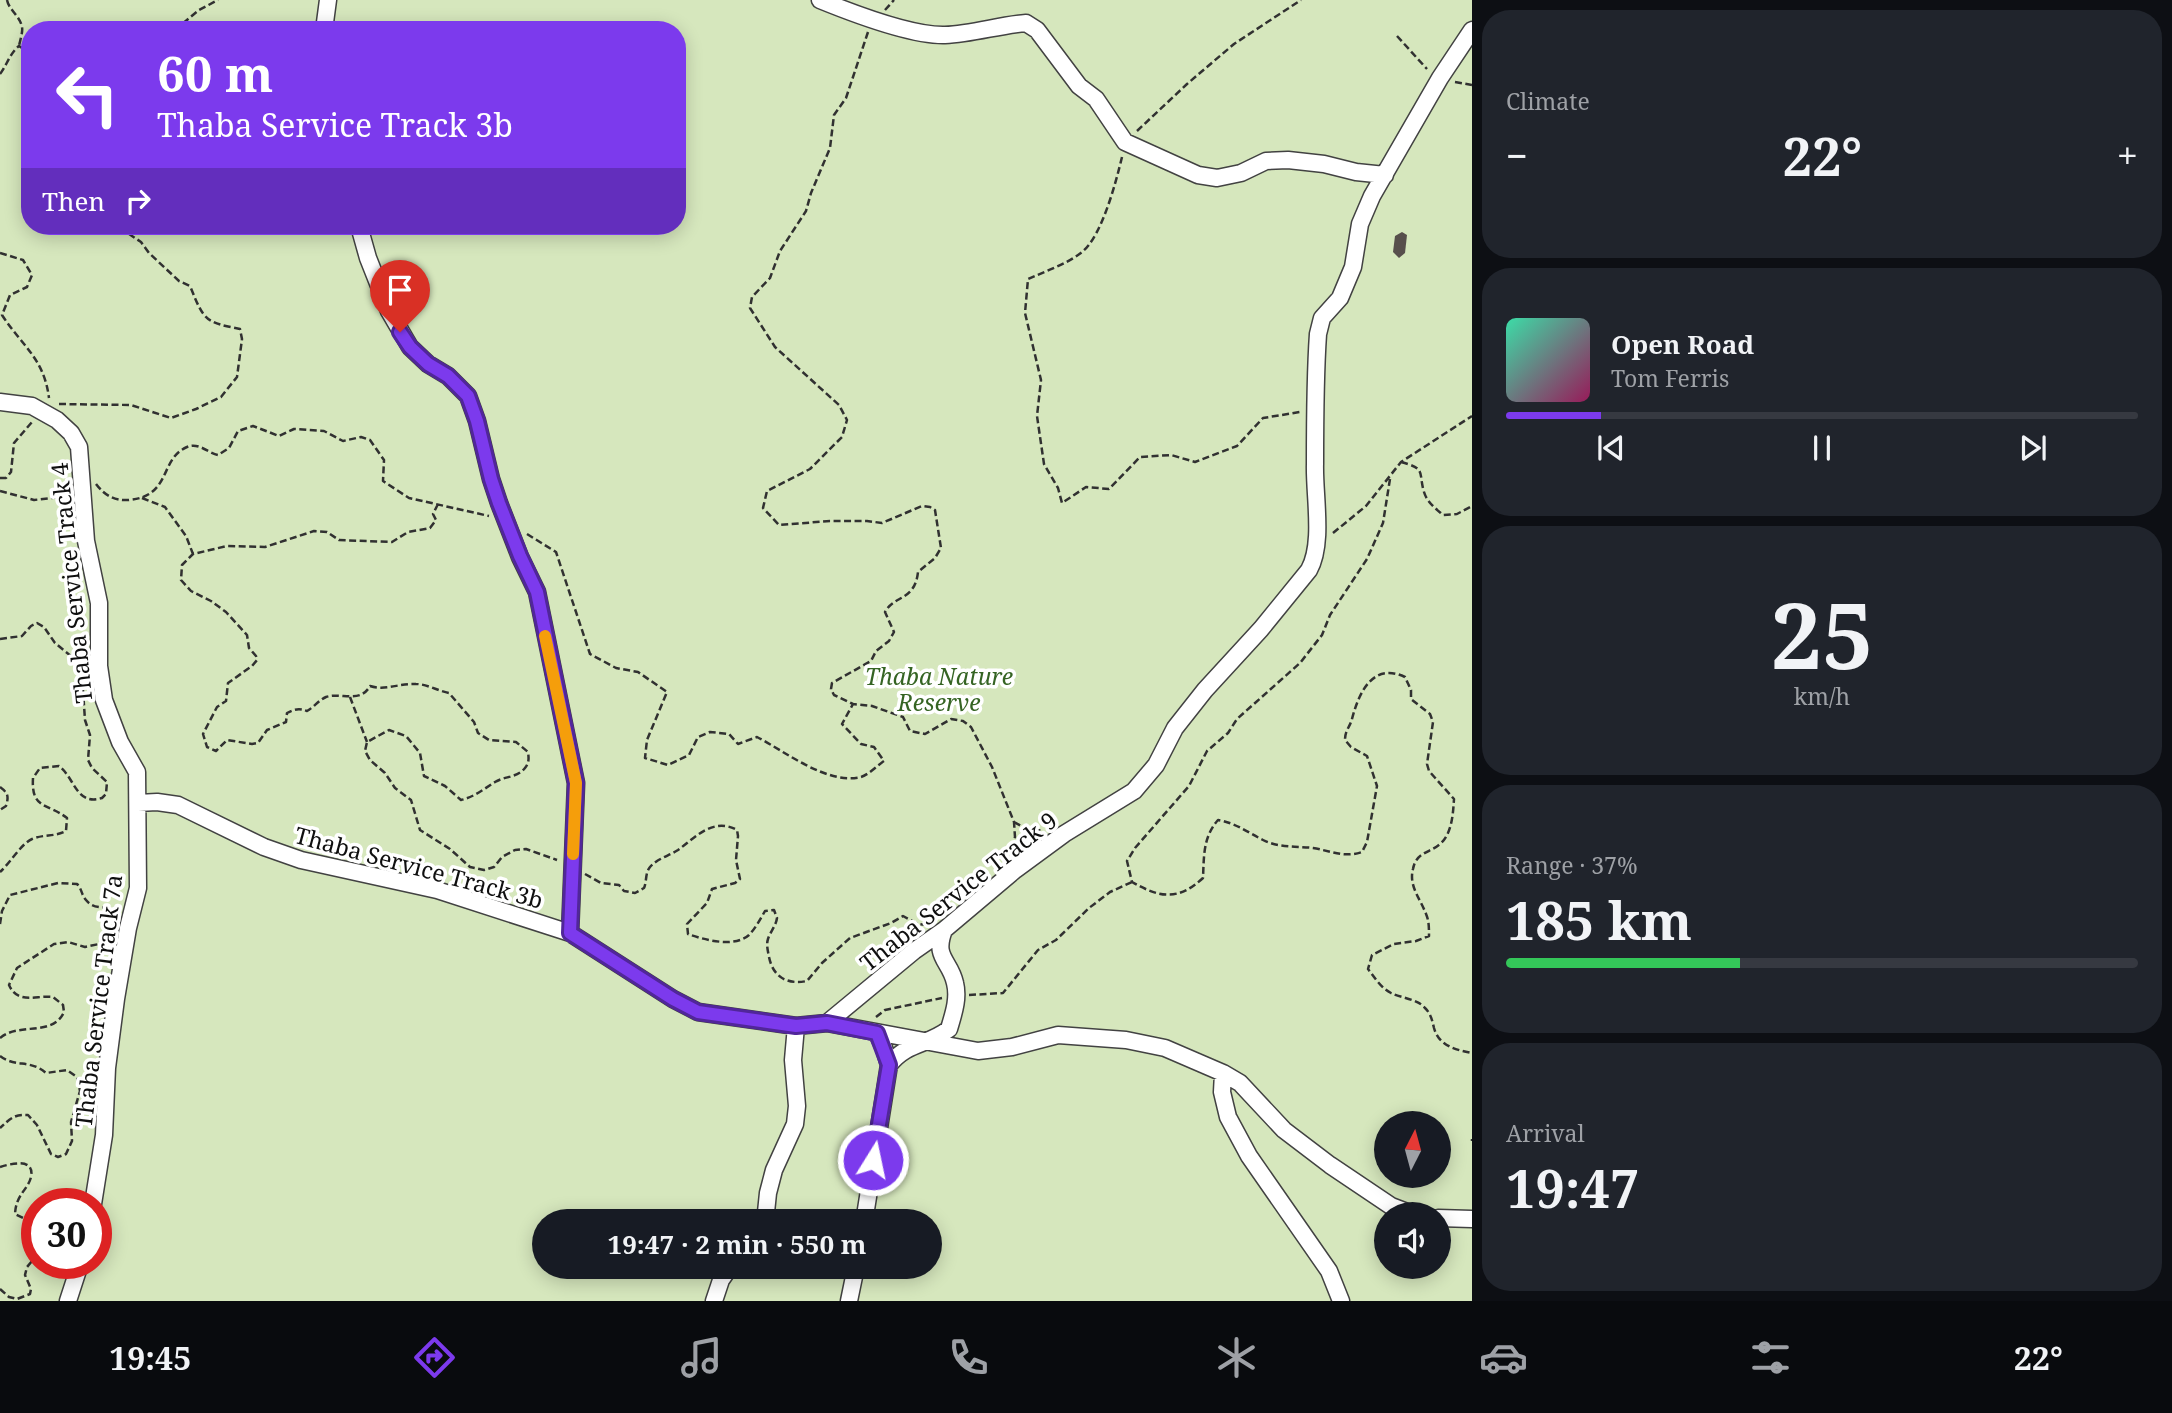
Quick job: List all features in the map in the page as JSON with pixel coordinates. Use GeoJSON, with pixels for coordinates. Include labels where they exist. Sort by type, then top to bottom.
{"type":"FeatureCollection","features":[{"type":"Feature","properties":{"kind":"street"},"geometry":{"type":"LineString","coordinates":[[325,21],[328,0]]}},
{"type":"Feature","properties":{"kind":"street"},"geometry":{"type":"LineString","coordinates":[[820,0],[905,29],[941,35],[1026,23],[1037,30],[1079,86],[1096,99],[1125,142],[1198,175],[1217,178],[1241,173],[1266,161],[1288,160],[1385,175]]}},
{"type":"Feature","properties":{"kind":"street","name":"Thaba Service Track 9"},"geometry":{"type":"LineString","coordinates":[[827,1023],[1006,877],[1064,834],[1134,791],[1156,765],[1175,727],[1309,570],[1317,544],[1316,412],[1318,334],[1322,318],[1340,298],[1347,283],[1353,267],[1360,224],[1372,196],[1440,78],[1472,30]]}},
{"type":"Feature","properties":{"kind":"street"},"geometry":{"type":"LineString","coordinates":[[362,235],[389,311],[410,347],[428,364],[448,376],[468,396],[491,479],[520,556],[537,592],[575,772],[570,933]]}},
{"type":"Feature","properties":{"kind":"street","name":"Thaba Service Track 4"},"geometry":{"type":"LineString","coordinates":[[0,402],[32,406],[57,420],[71,433],[79,447],[86,541],[99,596],[99,666],[104,700],[120,742],[136,772],[138,803]]}},
{"type":"Feature","properties":{"kind":"street","name":"Thaba Service Track 3b"},"geometry":{"type":"LineString","coordinates":[[138,803],[178,805],[290,857],[437,890],[570,933],[698,1012],[796,1026],[827,1023],[978,1051],[1012,1047],[1058,1035],[1105,1038],[1165,1048],[1240,1083],[1284,1130],[1385,1202]]}},
{"type":"Feature","properties":{"kind":"street","name":"Thaba Service Track 7a"},"geometry":{"type":"LineString","coordinates":[[96,1188],[104,1135],[107,1068],[116,999],[138,888],[138,803]]}},
{"type":"Feature","properties":{"kind":"street"},"geometry":{"type":"LineString","coordinates":[[865,1209],[889,1065],[899,1052],[913,1045],[929,1042],[949,1029],[956,995],[955,979],[940,953],[939,942],[944,930]]}},
{"type":"Feature","properties":{"kind":"street"},"geometry":{"type":"LineString","coordinates":[[766,1209],[774,1170],[795,1124],[797,1106],[793,1060],[796,1026]]}},
{"type":"Feature","properties":{"kind":"street"},"geometry":{"type":"LineString","coordinates":[[877,1033],[889,1065]]}},
{"type":"Feature","properties":{"kind":"street"},"geometry":{"type":"LineString","coordinates":[[1223,1073],[1222,1093],[1228,1117],[1260,1173],[1329,1271],[1341,1301]]}},
{"type":"Feature","properties":{"kind":"street"},"geometry":{"type":"LineString","coordinates":[[1451,1218],[1472,1219]]}},
{"type":"Feature","properties":{"kind":"street"},"geometry":{"type":"LineString","coordinates":[[68,1301],[75,1279]]}},
{"type":"Feature","properties":{"kind":"street"},"geometry":{"type":"LineString","coordinates":[[713,1301],[722,1279]]}},
{"type":"Feature","properties":{"kind":"street"},"geometry":{"type":"LineString","coordinates":[[849,1301],[854,1279]]}},
{"type":"Feature","properties":{"kind":"path"},"geometry":{"type":"LineString","coordinates":[[7,0],[9,8],[21,25]]}},
{"type":"Feature","properties":{"kind":"path"},"geometry":{"type":"LineString","coordinates":[[186,21],[200,9],[218,0]]}},
{"type":"Feature","properties":{"kind":"path"},"geometry":{"type":"LineString","coordinates":[[894,0],[868,29],[846,98],[834,115],[830,148],[806,211],[780,251],[770,278],[749,302],[750,308],[775,347],[839,405],[847,420],[842,437],[810,468],[767,491],[763,508],[779,525],[788,526],[830,521],[867,520],[882,523],[922,506],[935,510],[941,548],[935,558],[918,572],[917,582],[910,592],[889,606],[886,612],[894,632],[890,640],[876,651],[871,660],[832,683],[831,689],[834,695],[853,704],[888,710],[902,717],[910,731],[917,733],[925,734],[951,719],[963,721],[977,737],[1014,822],[1015,837],[1006,877]]}},
{"type":"Feature","properties":{"kind":"path"},"geometry":{"type":"LineString","coordinates":[[1301,0],[1234,44],[1125,142],[1117,180],[1098,233],[1083,251],[1028,279],[1025,313],[1041,380],[1037,416],[1044,464],[1058,488],[1062,503],[1086,487],[1110,489],[1140,457],[1171,455],[1195,463],[1237,446],[1264,418],[1301,411],[1316,412]]}},
{"type":"Feature","properties":{"kind":"path"},"geometry":{"type":"LineString","coordinates":[[0,74],[8,65],[13,51],[19,46],[21,33]]}},
{"type":"Feature","properties":{"kind":"path"},"geometry":{"type":"LineString","coordinates":[[1397,36],[1430,73],[1440,78]]}},
{"type":"Feature","properties":{"kind":"path"},"geometry":{"type":"LineString","coordinates":[[0,253],[23,260],[32,275],[27,287],[10,295],[2,315],[16,337],[35,355],[47,382],[49,401],[81,406],[131,405],[171,418],[222,397],[237,377],[242,339],[240,329],[213,325],[202,313],[190,286],[179,281],[141,242],[130,235]]}},
{"type":"Feature","properties":{"kind":"path"},"geometry":{"type":"LineString","coordinates":[[0,478],[6,478],[11,472],[14,443],[24,429],[44,413]]}},
{"type":"Feature","properties":{"kind":"path"},"geometry":{"type":"LineString","coordinates":[[1330,535],[1366,506],[1401,462],[1472,416]]}},
{"type":"Feature","properties":{"kind":"path"},"geometry":{"type":"LineString","coordinates":[[142,498],[158,487],[172,461],[185,447],[198,446],[218,455],[229,448],[238,431],[253,426],[279,436],[294,429],[324,431],[343,441],[361,437],[370,440],[384,460],[383,481],[409,498],[506,521]]}},
{"type":"Feature","properties":{"kind":"path"},"geometry":{"type":"LineString","coordinates":[[1401,462],[1415,466],[1423,476],[1427,498],[1443,515],[1457,514],[1472,506]]}},
{"type":"Feature","properties":{"kind":"path"},"geometry":{"type":"LineString","coordinates":[[81,465],[102,491],[117,501],[142,498],[166,507],[186,536],[193,554]]}},
{"type":"Feature","properties":{"kind":"path"},"geometry":{"type":"LineString","coordinates":[[1390,479],[1383,523],[1367,559],[1330,615],[1322,635],[1300,663],[1237,719],[1228,733],[1207,751],[1189,786],[1135,848],[1127,861],[1132,882],[1150,892],[1176,895],[1193,887],[1203,878],[1205,844],[1209,830],[1218,820],[1246,828],[1264,841],[1284,846],[1312,848],[1351,856],[1362,852],[1367,842],[1377,786],[1367,755],[1351,747],[1345,740],[1346,728],[1351,723],[1357,700],[1368,682],[1380,675],[1394,672],[1405,677],[1411,691],[1411,699],[1430,714],[1433,722],[1427,764],[1429,771],[1454,799],[1451,828],[1440,845],[1426,851],[1413,865],[1411,880],[1428,921],[1429,936],[1394,944],[1372,955],[1368,969],[1380,985],[1390,992],[1424,1006],[1442,1042],[1451,1048],[1472,1053]]}},
{"type":"Feature","properties":{"kind":"path"},"geometry":{"type":"LineString","coordinates":[[0,491],[34,500],[102,491]]}},
{"type":"Feature","properties":{"kind":"path"},"geometry":{"type":"LineString","coordinates":[[367,742],[389,730],[406,736],[420,753],[424,776],[444,786],[461,800],[498,780],[515,776],[529,762],[528,752],[516,743],[489,740],[478,733],[474,722],[449,693],[436,691],[419,683],[381,689],[370,686],[367,692],[350,697],[328,696],[307,711],[299,708],[287,713],[286,722],[267,730],[258,743],[227,740],[216,751],[207,747],[203,734],[218,707],[226,701],[228,683],[257,660],[241,628],[211,601],[191,591],[181,580],[182,565],[193,554],[227,546],[265,547],[314,531],[327,532],[339,540],[392,542],[408,532],[430,528],[436,520],[433,514],[438,504]]}},
{"type":"Feature","properties":{"kind":"path"},"geometry":{"type":"LineString","coordinates":[[526,533],[556,552],[590,654],[615,668],[638,672],[667,692],[647,740],[645,758],[668,765],[689,755],[698,737],[710,732],[729,734],[738,744],[757,737],[812,769],[844,778],[863,776],[884,761],[874,747],[861,744],[842,724],[853,704]]}},
{"type":"Feature","properties":{"kind":"path"},"geometry":{"type":"LineString","coordinates":[[0,639],[22,636],[37,623],[44,627],[55,643],[77,661],[82,676],[85,719],[90,735],[88,760],[92,768],[107,782],[107,789],[103,798],[89,799],[76,792],[65,771],[59,766],[40,768],[33,778],[33,794],[37,801],[67,818],[66,831],[58,835],[30,839],[0,872]]}},
{"type":"Feature","properties":{"kind":"path"},"geometry":{"type":"LineString","coordinates":[[350,697],[367,742],[365,751],[370,760],[386,773],[395,788],[411,800],[420,830],[450,849],[470,867],[484,870],[494,867],[502,857],[515,850],[526,849],[573,866],[601,883],[619,885],[624,891],[635,893],[644,888],[650,867],[665,855],[677,850],[698,833],[730,826],[737,830],[736,860],[740,879],[712,889],[707,903],[687,924],[688,934],[706,940],[738,940],[751,932],[765,911],[774,910],[777,923],[768,936],[769,960],[772,970],[780,978],[795,984],[807,981],[835,950],[850,938],[903,916],[918,924],[944,930]]}},
{"type":"Feature","properties":{"kind":"path"},"geometry":{"type":"LineString","coordinates":[[0,787],[8,797],[6,806],[0,810]]}},
{"type":"Feature","properties":{"kind":"path"},"geometry":{"type":"LineString","coordinates":[[1014,822],[1039,832],[1047,831]]}},
{"type":"Feature","properties":{"kind":"path"},"geometry":{"type":"LineString","coordinates":[[860,1031],[885,1010],[956,995],[1003,993],[1038,950],[1056,940],[1110,892],[1132,882]]}},
{"type":"Feature","properties":{"kind":"path"},"geometry":{"type":"LineString","coordinates":[[0,924],[5,903],[10,895],[58,883],[78,884],[87,901],[99,908],[113,908],[117,917]]}},
{"type":"Feature","properties":{"kind":"path"},"geometry":{"type":"LineString","coordinates":[[0,1038],[19,1028],[39,1029],[55,1024],[64,1012],[63,1005],[53,997],[23,997],[13,992],[9,985],[17,968],[54,944],[68,942],[85,947],[99,944],[115,922]]}},
{"type":"Feature","properties":{"kind":"path"},"geometry":{"type":"LineString","coordinates":[[0,1056],[10,1062],[36,1065],[46,1073],[67,1070],[77,1077],[80,1091],[71,1122],[72,1141],[66,1154],[58,1157],[51,1154],[37,1125],[28,1115],[10,1118],[0,1128]]}},
{"type":"Feature","properties":{"kind":"path"},"geometry":{"type":"LineString","coordinates":[[0,1167],[15,1162],[28,1165],[31,1177],[23,1188]]}},
{"type":"Feature","properties":{"kind":"path"},"geometry":{"type":"LineString","coordinates":[[21,1192],[15,1214],[21,1217]]}},
{"type":"Feature","properties":{"kind":"path"},"geometry":{"type":"LineString","coordinates":[[0,1289],[9,1297],[17,1299],[30,1294],[27,1279]]}},
{"type":"Feature","properties":{"kind":"green space","name":"Thaba Nature Reserve"},"geometry":{"type":"Polygon","coordinates":[[[0,0],[1472,0],[1472,1301],[0,1301],[0,0]]]}},
{"type":"Feature","properties":{"kind":"building"},"geometry":{"type":"Polygon","coordinates":[[[1402,232],[1407,235],[1405,253],[1399,258],[1393,252],[1395,236],[1402,232]]]}},
{"type":"Feature","properties":{"kind":"slow traffic"},"geometry":{"type":"LineString","coordinates":[[545,636],[576,783],[573,854]]}},
{"type":"Feature","properties":{"kind":"route"},"geometry":{"type":"LineString","coordinates":[[400,332],[410,347],[428,364],[448,376],[468,396],[499,503],[537,592],[576,783],[570,933],[698,1012],[796,1026],[827,1023],[877,1033],[889,1065],[873,1160]]}}]}
